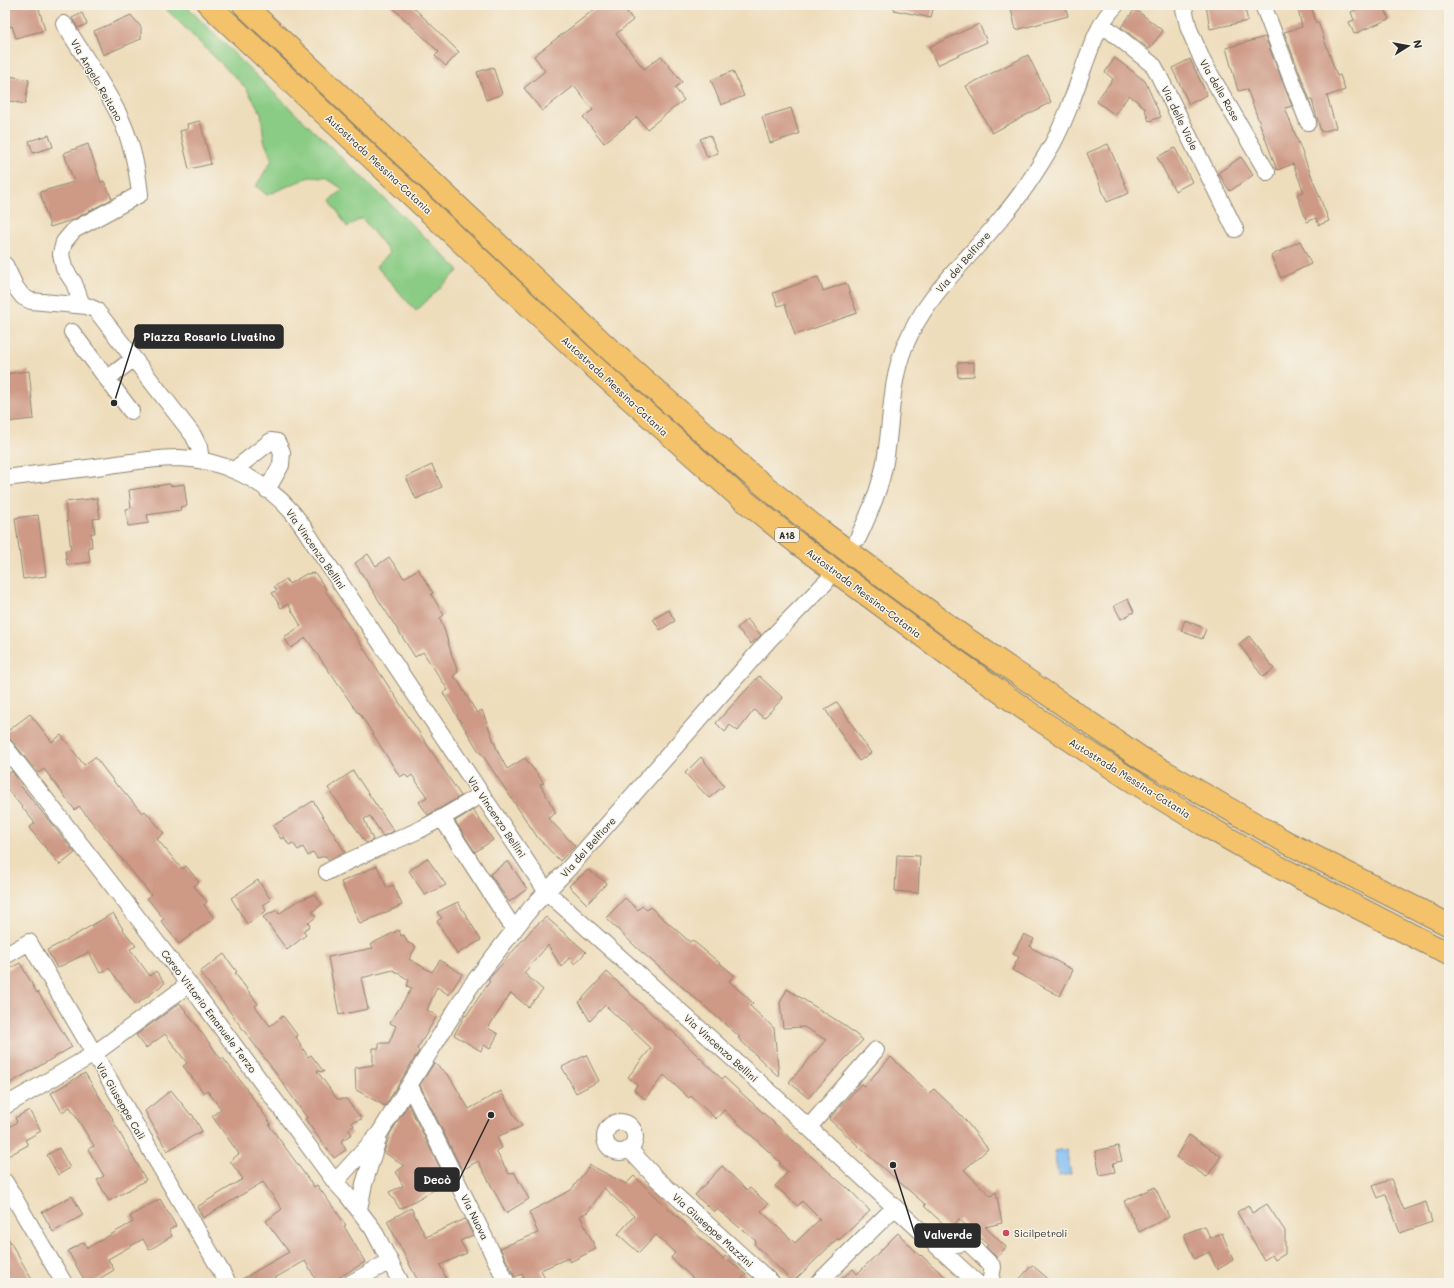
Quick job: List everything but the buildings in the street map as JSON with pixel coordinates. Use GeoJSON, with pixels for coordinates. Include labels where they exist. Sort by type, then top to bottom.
{"type":"FeatureCollection","features":[{"type":"Feature","properties":{"kind":"highway","name":"Autostrada Messina-Catania"},"geometry":{"type":"LineString","coordinates":[[209,5],[597,369],[734,493],[797,543],[947,654],[1040,720],[1131,780],[1203,824],[1273,864],[1449,953]]}},
{"type":"Feature","properties":{"kind":"highway","name":"A18"},"geometry":{"type":"LineString","coordinates":[[244,5],[613,352],[750,474],[813,525],[961,635],[1142,758],[1286,842],[1449,925]]}},
{"type":"Feature","properties":{"kind":"street","name":"Via dei Belfiore"},"geometry":{"type":"LineString","coordinates":[[858,538],[873,507],[884,467],[896,371],[904,347],[917,320],[936,292],[1005,215],[1030,179],[1052,144],[1068,109],[1094,39],[1102,24],[1116,5]]}},
{"type":"Feature","properties":{"kind":"street","name":"Via delle Rose"},"geometry":{"type":"LineString","coordinates":[[1183,5],[1189,29],[1203,62],[1267,172]]}},
{"type":"Feature","properties":{"kind":"street"},"geometry":{"type":"LineString","coordinates":[[1263,5],[1308,122]]}},
{"type":"Feature","properties":{"kind":"street","name":"Via Angelo Reitano"},"geometry":{"type":"LineString","coordinates":[[64,24],[117,112],[128,140],[139,181],[140,194],[74,230],[64,242],[61,254],[64,268],[74,283],[85,305]]}},
{"type":"Feature","properties":{"kind":"street","name":"Via delle Viole"},"geometry":{"type":"LineString","coordinates":[[1102,24],[1154,66],[1235,229]]}},
{"type":"Feature","properties":{"kind":"street"},"geometry":{"type":"LineString","coordinates":[[5,265],[16,288],[23,297],[31,301],[85,305],[96,310],[193,435],[199,447],[201,460]]}},
{"type":"Feature","properties":{"kind":"street"},"geometry":{"type":"LineString","coordinates":[[72,332],[132,411]]}},
{"type":"Feature","properties":{"kind":"street"},"geometry":{"type":"LineString","coordinates":[[107,379],[133,359]]}},
{"type":"Feature","properties":{"kind":"street"},"geometry":{"type":"LineString","coordinates":[[234,470],[271,440],[277,442],[282,452],[281,465],[267,490]]}},
{"type":"Feature","properties":{"kind":"street","name":"Via Vincenzo Bellini"},"geometry":{"type":"LineString","coordinates":[[5,478],[150,460],[179,458],[201,460],[234,470],[250,477],[267,490],[296,517],[547,892],[809,1127],[894,1208],[977,1283]]}},
{"type":"Feature","properties":{"kind":"street","name":"Via dei Belfiore"},"geometry":{"type":"LineString","coordinates":[[379,1134],[470,987],[531,908],[547,892],[768,641],[826,582]]}},
{"type":"Feature","properties":{"kind":"street","name":"Corso Vittorio Emanuele Terzo"},"geometry":{"type":"LineString","coordinates":[[5,747],[189,984],[335,1182],[359,1209],[373,1229],[402,1283]]}},
{"type":"Feature","properties":{"kind":"street"},"geometry":{"type":"LineString","coordinates":[[327,872],[442,818],[482,794]]}},
{"type":"Feature","properties":{"kind":"street"},"geometry":{"type":"LineString","coordinates":[[442,818],[514,929]]}},
{"type":"Feature","properties":{"kind":"street","name":"Via Giuseppe Calì"},"geometry":{"type":"LineString","coordinates":[[5,956],[29,942],[228,1283]]}},
{"type":"Feature","properties":{"kind":"street"},"geometry":{"type":"LineString","coordinates":[[5,1106],[94,1054],[189,984]]}},
{"type":"Feature","properties":{"kind":"street"},"geometry":{"type":"LineString","coordinates":[[809,1127],[876,1050]]}},
{"type":"Feature","properties":{"kind":"street","name":"Via Nuova"},"geometry":{"type":"LineString","coordinates":[[410,1086],[507,1283]]}},
{"type":"Feature","properties":{"kind":"street"},"geometry":{"type":"LineString","coordinates":[[335,1182],[379,1134]]}},
{"type":"Feature","properties":{"kind":"street"},"geometry":{"type":"LineString","coordinates":[[359,1209],[364,1184],[379,1134]]}},
{"type":"Feature","properties":{"kind":"street","name":"Via Giuseppe Mazzini"},"geometry":{"type":"LineString","coordinates":[[629,1149],[655,1177],[772,1283]]}},
{"type":"Feature","properties":{"kind":"street"},"geometry":{"type":"LineString","coordinates":[[5,1182],[64,1283]]}},
{"type":"Feature","properties":{"kind":"street"},"geometry":{"type":"LineString","coordinates":[[818,1283],[894,1208]]}},
{"type":"Feature","properties":{"kind":"street"},"geometry":{"type":"LineString","coordinates":[[939,1248],[968,1242],[993,1267],[990,1283]]}},
{"type":"Feature","properties":{"kind":"street"},"geometry":{"type":"LineString","coordinates":[[351,1283],[390,1261]]}},
{"type":"Feature","properties":{"kind":"green space"},"geometry":{"type":"Polygon","coordinates":[[[162,5],[185,5],[270,89],[459,270],[416,311],[376,266],[390,253],[362,218],[347,227],[331,200],[343,189],[326,178],[309,177],[267,195],[256,186],[272,160],[264,140],[261,113],[246,88],[162,5]]]}},
{"type":"Feature","properties":{"kind":"water"},"geometry":{"type":"Polygon","coordinates":[[[1066,1149],[1071,1174],[1058,1176],[1054,1151],[1066,1149]]]}},
{"type":"Feature","properties":{"kind":"place","name":"Piazza Rosario Livatino"},"geometry":{"type":"Point","coordinates":[114,403]}},
{"type":"Feature","properties":{"kind":"place","name":"Decò"},"geometry":{"type":"Point","coordinates":[491,1115]}},
{"type":"Feature","properties":{"kind":"place","name":"Valverde"},"geometry":{"type":"Point","coordinates":[893,1165]}},
{"type":"Feature","properties":{"kind":"place","name":"Sicilpetroli"},"geometry":{"type":"Point","coordinates":[1006,1233]}}]}
